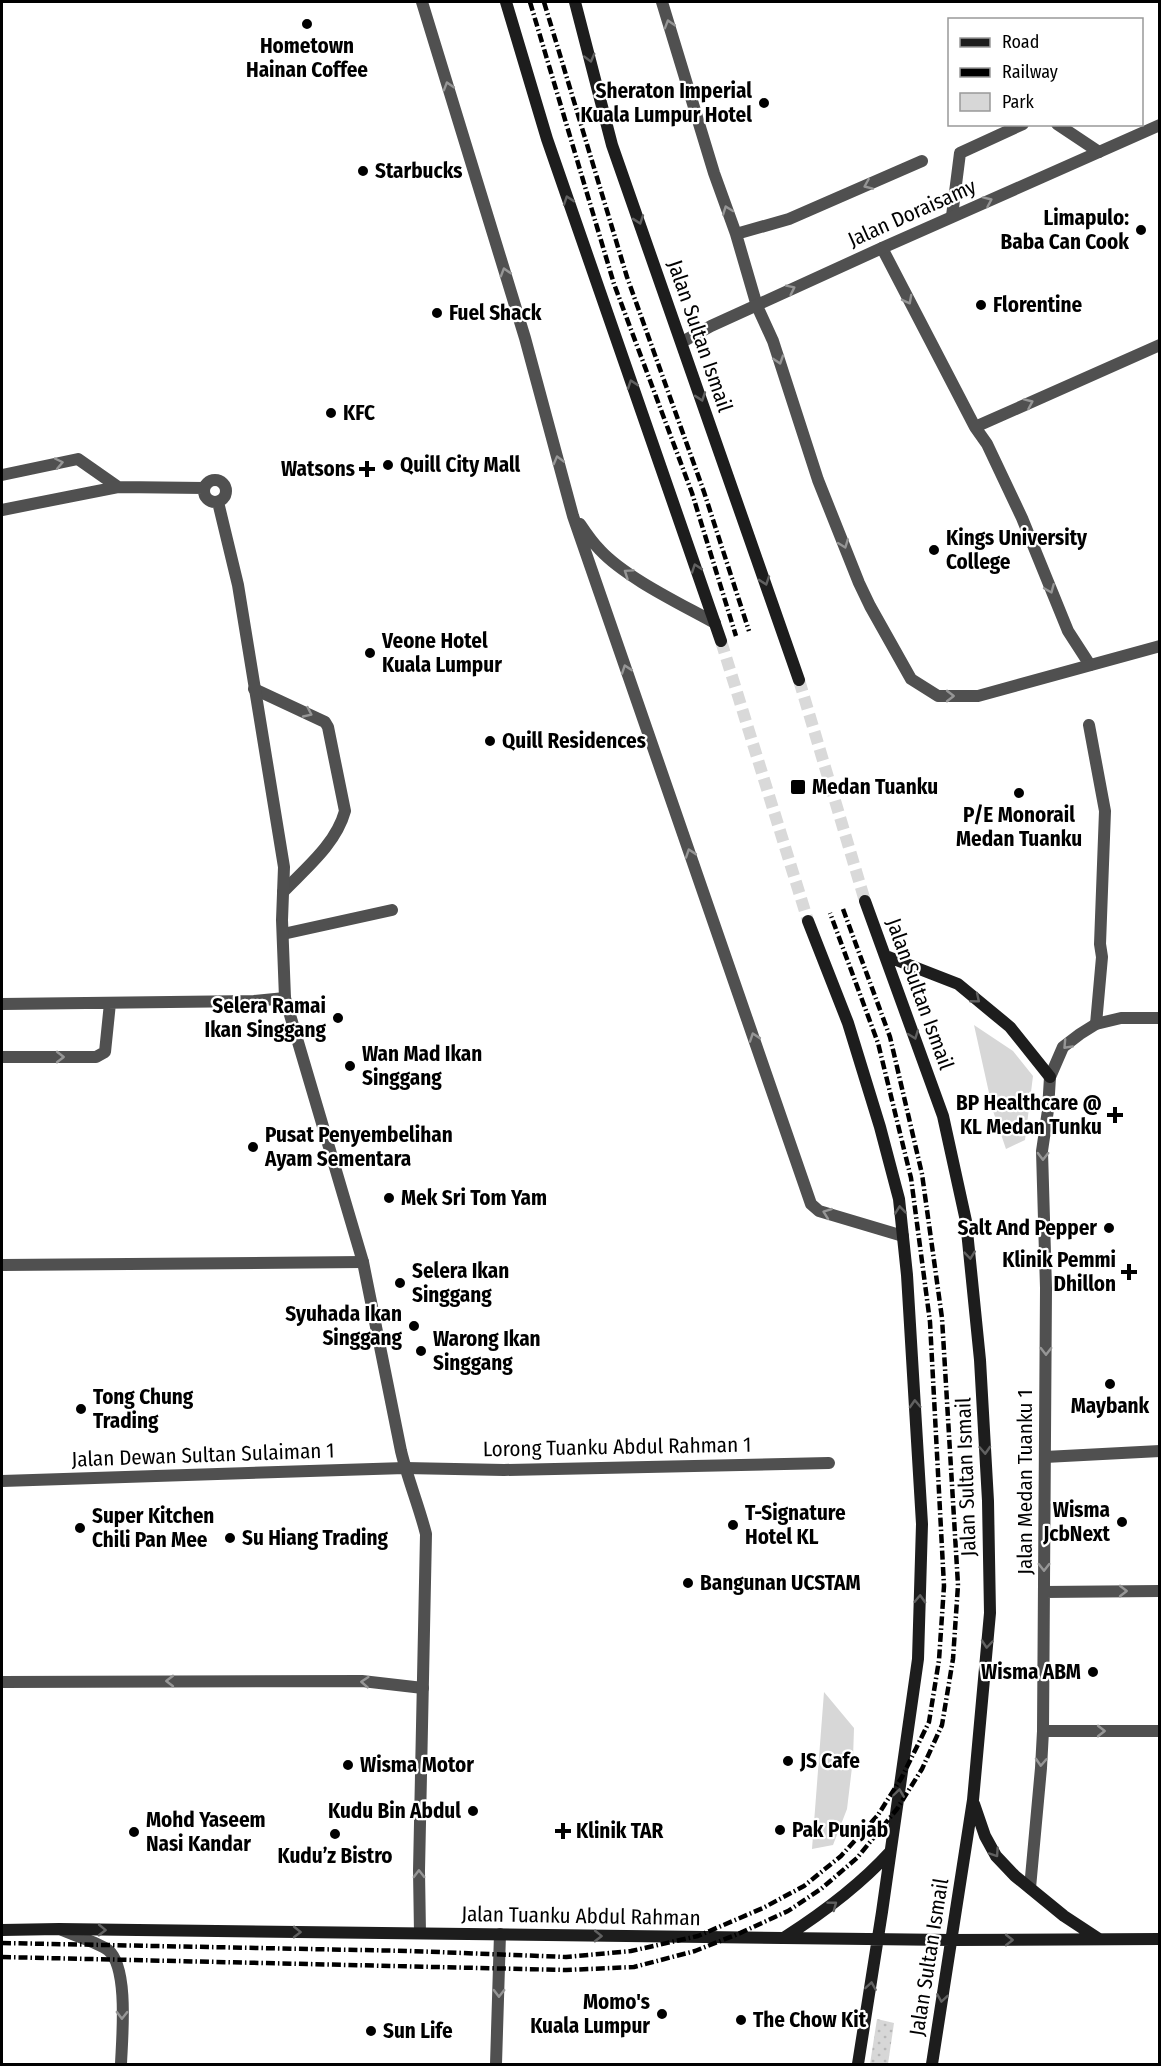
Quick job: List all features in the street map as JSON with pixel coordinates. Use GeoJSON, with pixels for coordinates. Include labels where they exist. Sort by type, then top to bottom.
{"type":"FeatureCollection","features":[{"type":"Feature","properties":{"kind":"main road"},"geometry":{"type":"LineString","coordinates":[[506,2],[547,139],[721,641]]}},
{"type":"Feature","properties":{"kind":"main road","name":"Jalan Sultan Ismail"},"geometry":{"type":"LineString","coordinates":[[575,2],[612,145],[799,680]]}},
{"type":"Feature","properties":{"kind":"main road","name":"Jalan Sultan Ismail"},"geometry":{"type":"LineString","coordinates":[[865,901],[943,1116],[966,1221],[981,1372],[988,1501],[990,1614],[973,1800],[932,2064]]}},
{"type":"Feature","properties":{"kind":"main road"},"geometry":{"type":"LineString","coordinates":[[808,921],[848,1023],[877,1116],[899,1199],[908,1275],[922,1524],[918,1659],[858,2064]]}},
{"type":"Feature","properties":{"kind":"main road"},"geometry":{"type":"LineString","coordinates":[[886,956],[958,984],[1010,1027],[1050,1077]]}},
{"type":"Feature","properties":{"kind":"main road"},"geometry":{"type":"LineString","coordinates":[[973,1800],[985,1836],[996,1856],[1064,1916],[1099,1939]]}},
{"type":"Feature","properties":{"kind":"main road"},"geometry":{"type":"LineString","coordinates":[[784,1938],[835,1904],[872,1871],[890,1851]]}},
{"type":"Feature","properties":{"kind":"main road","name":"Jalan Tuanku Abdul Rahman"},"geometry":{"type":"LineString","coordinates":[[2,1930],[951,1940],[1160,1940]]}},
{"type":"Feature","properties":{"kind":"street"},"geometry":{"type":"LineString","coordinates":[[422,2],[521,327],[573,516],[811,1204],[819,1211],[903,1236]]}},
{"type":"Feature","properties":{"kind":"street"},"geometry":{"type":"LineString","coordinates":[[662,2],[757,306],[773,341],[818,480],[859,583],[911,679],[939,696],[978,696],[1160,646]]}},
{"type":"Feature","properties":{"kind":"street","name":"Jalan Doraisamy"},"geometry":{"type":"LineString","coordinates":[[682,342],[711,326],[952,216],[1160,125]]}},
{"type":"Feature","properties":{"kind":"street"},"geometry":{"type":"LineString","coordinates":[[952,216],[960,153],[1019,126]]}},
{"type":"Feature","properties":{"kind":"street"},"geometry":{"type":"LineString","coordinates":[[1060,126],[1099,152]]}},
{"type":"Feature","properties":{"kind":"street"},"geometry":{"type":"LineString","coordinates":[[736,234],[789,219],[922,161]]}},
{"type":"Feature","properties":{"kind":"street"},"geometry":{"type":"LineString","coordinates":[[882,248],[975,427],[987,444],[1022,518],[1068,631],[1090,665]]}},
{"type":"Feature","properties":{"kind":"street"},"geometry":{"type":"LineString","coordinates":[[975,427],[1160,345]]}},
{"type":"Feature","properties":{"kind":"street"},"geometry":{"type":"LineString","coordinates":[[2,476],[78,459],[118,487]]}},
{"type":"Feature","properties":{"kind":"street"},"geometry":{"type":"LineString","coordinates":[[211,480],[222,482],[227,491],[224,498],[218,502],[208,499],[204,493],[204,488],[211,480]]}},
{"type":"Feature","properties":{"kind":"street"},"geometry":{"type":"LineString","coordinates":[[2,510],[118,487],[204,488]]}},
{"type":"Feature","properties":{"kind":"street"},"geometry":{"type":"LineString","coordinates":[[218,502],[238,585],[284,867],[285,998],[363,1262],[405,1468],[419,1504],[426,1534],[419,1871],[420,1933]]}},
{"type":"Feature","properties":{"kind":"street"},"geometry":{"type":"LineString","coordinates":[[573,516],[600,551],[619,567],[715,623]]}},
{"type":"Feature","properties":{"kind":"street"},"geometry":{"type":"LineString","coordinates":[[254,689],[325,722],[328,727],[345,811],[342,824],[334,837],[283,892]]}},
{"type":"Feature","properties":{"kind":"street"},"geometry":{"type":"LineString","coordinates":[[1089,725],[1105,811],[1100,944],[1102,957],[1096,1024],[1121,1018],[1160,1018]]}},
{"type":"Feature","properties":{"kind":"street"},"geometry":{"type":"LineString","coordinates":[[283,934],[392,910]]}},
{"type":"Feature","properties":{"kind":"street"},"geometry":{"type":"LineString","coordinates":[[2,1004],[254,1001],[285,998]]}},
{"type":"Feature","properties":{"kind":"street"},"geometry":{"type":"LineString","coordinates":[[2,1057],[96,1057],[105,1052],[110,1003]]}},
{"type":"Feature","properties":{"kind":"street","name":"Jalan Medan Tuanku 1"},"geometry":{"type":"LineString","coordinates":[[1030,1888],[1043,1731],[1046,1288],[1042,1151],[1050,1077],[1063,1047],[1096,1024]]}},
{"type":"Feature","properties":{"kind":"street"},"geometry":{"type":"LineString","coordinates":[[2,1265],[363,1262]]}},
{"type":"Feature","properties":{"kind":"street"},"geometry":{"type":"LineString","coordinates":[[1045,1457],[1160,1451]]}},
{"type":"Feature","properties":{"kind":"street","name":"Lorong Tuanku Abdul Rahman 1"},"geometry":{"type":"LineString","coordinates":[[405,1468],[504,1470],[829,1463]]}},
{"type":"Feature","properties":{"kind":"street","name":"Jalan Dewan Sultan Sulaiman 1"},"geometry":{"type":"LineString","coordinates":[[2,1481],[405,1468]]}},
{"type":"Feature","properties":{"kind":"street"},"geometry":{"type":"LineString","coordinates":[[1044,1592],[1160,1591]]}},
{"type":"Feature","properties":{"kind":"street"},"geometry":{"type":"LineString","coordinates":[[2,1682],[347,1681],[423,1688]]}},
{"type":"Feature","properties":{"kind":"street"},"geometry":{"type":"LineString","coordinates":[[1043,1731],[1160,1731]]}},
{"type":"Feature","properties":{"kind":"street"},"geometry":{"type":"LineString","coordinates":[[59,1929],[109,1951],[121,1972],[121,2064]]}},
{"type":"Feature","properties":{"kind":"street"},"geometry":{"type":"LineString","coordinates":[[496,2064],[500,1934]]}},
{"type":"Feature","properties":{"kind":"green space"},"geometry":{"type":"Polygon","coordinates":[[[974,1025],[1013,1051],[1033,1076],[1025,1140],[1006,1149],[993,1111],[974,1025]]]}},
{"type":"Feature","properties":{"kind":"green space"},"geometry":{"type":"Polygon","coordinates":[[[824,1692],[854,1728],[853,1759],[847,1809],[833,1845],[812,1849],[824,1692]]]}},
{"type":"Feature","properties":{"kind":"green space"},"geometry":{"type":"Polygon","coordinates":[[[877,2019],[894,2023],[888,2064],[870,2064],[877,2019]]]}},
{"type":"Feature","properties":{"kind":"tunnel"},"geometry":{"type":"LineString","coordinates":[[721,641],[808,921]]}},
{"type":"Feature","properties":{"kind":"tunnel"},"geometry":{"type":"LineString","coordinates":[[799,680],[865,901]]}},
{"type":"Feature","properties":{"kind":"railway"},"geometry":{"type":"LineString","coordinates":[[530,2],[614,284],[692,493],[736,636]]}},
{"type":"Feature","properties":{"kind":"railway"},"geometry":{"type":"LineString","coordinates":[[544,2],[627,277],[704,492],[749,631]]}},
{"type":"Feature","properties":{"kind":"railway"},"geometry":{"type":"LineString","coordinates":[[2,1957],[566,1970],[634,1967],[695,1951],[788,1911],[821,1889],[857,1858],[897,1809],[922,1769],[942,1725],[953,1659],[958,1585],[942,1318],[922,1174],[890,1037],[843,909]]}},
{"type":"Feature","properties":{"kind":"railway"},"geometry":{"type":"LineString","coordinates":[[2,1943],[411,1951],[566,1957],[631,1951],[698,1936],[763,1908],[804,1886],[841,1856],[878,1815],[902,1777],[929,1722],[939,1660],[944,1586],[930,1322],[911,1178],[878,1043],[830,913]]}},
{"type":"Feature","properties":{"kind":"place","name":"Hometown Hainan Coffee"},"geometry":{"type":"Point","coordinates":[307,24]}},
{"type":"Feature","properties":{"kind":"place","name":"Sheraton Imperial Kuala Lumpur Hotel"},"geometry":{"type":"Point","coordinates":[764,103]}},
{"type":"Feature","properties":{"kind":"place","name":"Starbucks"},"geometry":{"type":"Point","coordinates":[363,171]}},
{"type":"Feature","properties":{"kind":"place","name":"Limapulo: Baba Can Cook"},"geometry":{"type":"Point","coordinates":[1141,230]}},
{"type":"Feature","properties":{"kind":"place","name":"Florentine"},"geometry":{"type":"Point","coordinates":[981,305]}},
{"type":"Feature","properties":{"kind":"place","name":"Fuel Shack"},"geometry":{"type":"Point","coordinates":[437,313]}},
{"type":"Feature","properties":{"kind":"place","name":"KFC"},"geometry":{"type":"Point","coordinates":[331,413]}},
{"type":"Feature","properties":{"kind":"place","name":"Quill City Mall"},"geometry":{"type":"Point","coordinates":[388,465]}},
{"type":"Feature","properties":{"kind":"place","name":"Watsons"},"geometry":{"type":"Point","coordinates":[367,469]}},
{"type":"Feature","properties":{"kind":"place","name":"Kings University College"},"geometry":{"type":"Point","coordinates":[934,550]}},
{"type":"Feature","properties":{"kind":"place","name":"Veone Hotel Kuala Lumpur"},"geometry":{"type":"Point","coordinates":[370,653]}},
{"type":"Feature","properties":{"kind":"place","name":"Quill Residences"},"geometry":{"type":"Point","coordinates":[490,741]}},
{"type":"Feature","properties":{"kind":"place","name":"Medan Tuanku"},"geometry":{"type":"Point","coordinates":[798,787]}},
{"type":"Feature","properties":{"kind":"place","name":"P/E Monorail Medan Tuanku"},"geometry":{"type":"Point","coordinates":[1019,793]}},
{"type":"Feature","properties":{"kind":"place","name":"Selera Ramai Ikan Singgang"},"geometry":{"type":"Point","coordinates":[338,1018]}},
{"type":"Feature","properties":{"kind":"place","name":"Wan Mad Ikan Singgang"},"geometry":{"type":"Point","coordinates":[350,1066]}},
{"type":"Feature","properties":{"kind":"place","name":"BP Healthcare @ KL Medan Tunku"},"geometry":{"type":"Point","coordinates":[1115,1115]}},
{"type":"Feature","properties":{"kind":"place","name":"Pusat Penyembelihan Ayam Sementara"},"geometry":{"type":"Point","coordinates":[253,1147]}},
{"type":"Feature","properties":{"kind":"place","name":"Mek Sri Tom Yam"},"geometry":{"type":"Point","coordinates":[389,1198]}},
{"type":"Feature","properties":{"kind":"place","name":"Salt And Pepper"},"geometry":{"type":"Point","coordinates":[1109,1228]}},
{"type":"Feature","properties":{"kind":"place","name":"Klinik Pemmi Dhillon"},"geometry":{"type":"Point","coordinates":[1129,1272]}},
{"type":"Feature","properties":{"kind":"place","name":"Selera Ikan Singgang"},"geometry":{"type":"Point","coordinates":[400,1283]}},
{"type":"Feature","properties":{"kind":"place","name":"Syuhada Ikan Singgang"},"geometry":{"type":"Point","coordinates":[414,1326]}},
{"type":"Feature","properties":{"kind":"place","name":"Warong Ikan Singgang"},"geometry":{"type":"Point","coordinates":[421,1351]}},
{"type":"Feature","properties":{"kind":"place","name":"Maybank"},"geometry":{"type":"Point","coordinates":[1110,1384]}},
{"type":"Feature","properties":{"kind":"place","name":"Tong Chung Trading"},"geometry":{"type":"Point","coordinates":[81,1409]}},
{"type":"Feature","properties":{"kind":"place","name":"Wisma JcbNext"},"geometry":{"type":"Point","coordinates":[1122,1522]}},
{"type":"Feature","properties":{"kind":"place","name":"T-Signature Hotel KL"},"geometry":{"type":"Point","coordinates":[733,1525]}},
{"type":"Feature","properties":{"kind":"place","name":"Super Kitchen Chili Pan Mee"},"geometry":{"type":"Point","coordinates":[80,1528]}},
{"type":"Feature","properties":{"kind":"place","name":"Su Hiang Trading"},"geometry":{"type":"Point","coordinates":[230,1538]}},
{"type":"Feature","properties":{"kind":"place","name":"Bangunan UCSTAM"},"geometry":{"type":"Point","coordinates":[688,1583]}},
{"type":"Feature","properties":{"kind":"place","name":"Wisma ABM"},"geometry":{"type":"Point","coordinates":[1093,1672]}},
{"type":"Feature","properties":{"kind":"place","name":"JS Cafe"},"geometry":{"type":"Point","coordinates":[788,1761]}},
{"type":"Feature","properties":{"kind":"place","name":"Wisma Motor"},"geometry":{"type":"Point","coordinates":[348,1765]}},
{"type":"Feature","properties":{"kind":"place","name":"Kudu Bin Abdul"},"geometry":{"type":"Point","coordinates":[473,1811]}},
{"type":"Feature","properties":{"kind":"place","name":"Pak Punjab"},"geometry":{"type":"Point","coordinates":[780,1830]}},
{"type":"Feature","properties":{"kind":"place","name":"Klinik TAR"},"geometry":{"type":"Point","coordinates":[563,1831]}},
{"type":"Feature","properties":{"kind":"place","name":"Mohd Yaseem Nasi Kandar"},"geometry":{"type":"Point","coordinates":[134,1832]}},
{"type":"Feature","properties":{"kind":"place","name":"Kudu’z Bistro"},"geometry":{"type":"Point","coordinates":[335,1834]}},
{"type":"Feature","properties":{"kind":"place","name":"Momo's Kuala Lumpur"},"geometry":{"type":"Point","coordinates":[662,2014]}},
{"type":"Feature","properties":{"kind":"place","name":"The Chow Kit"},"geometry":{"type":"Point","coordinates":[741,2020]}},
{"type":"Feature","properties":{"kind":"place","name":"Sun Life"},"geometry":{"type":"Point","coordinates":[371,2031]}}]}
